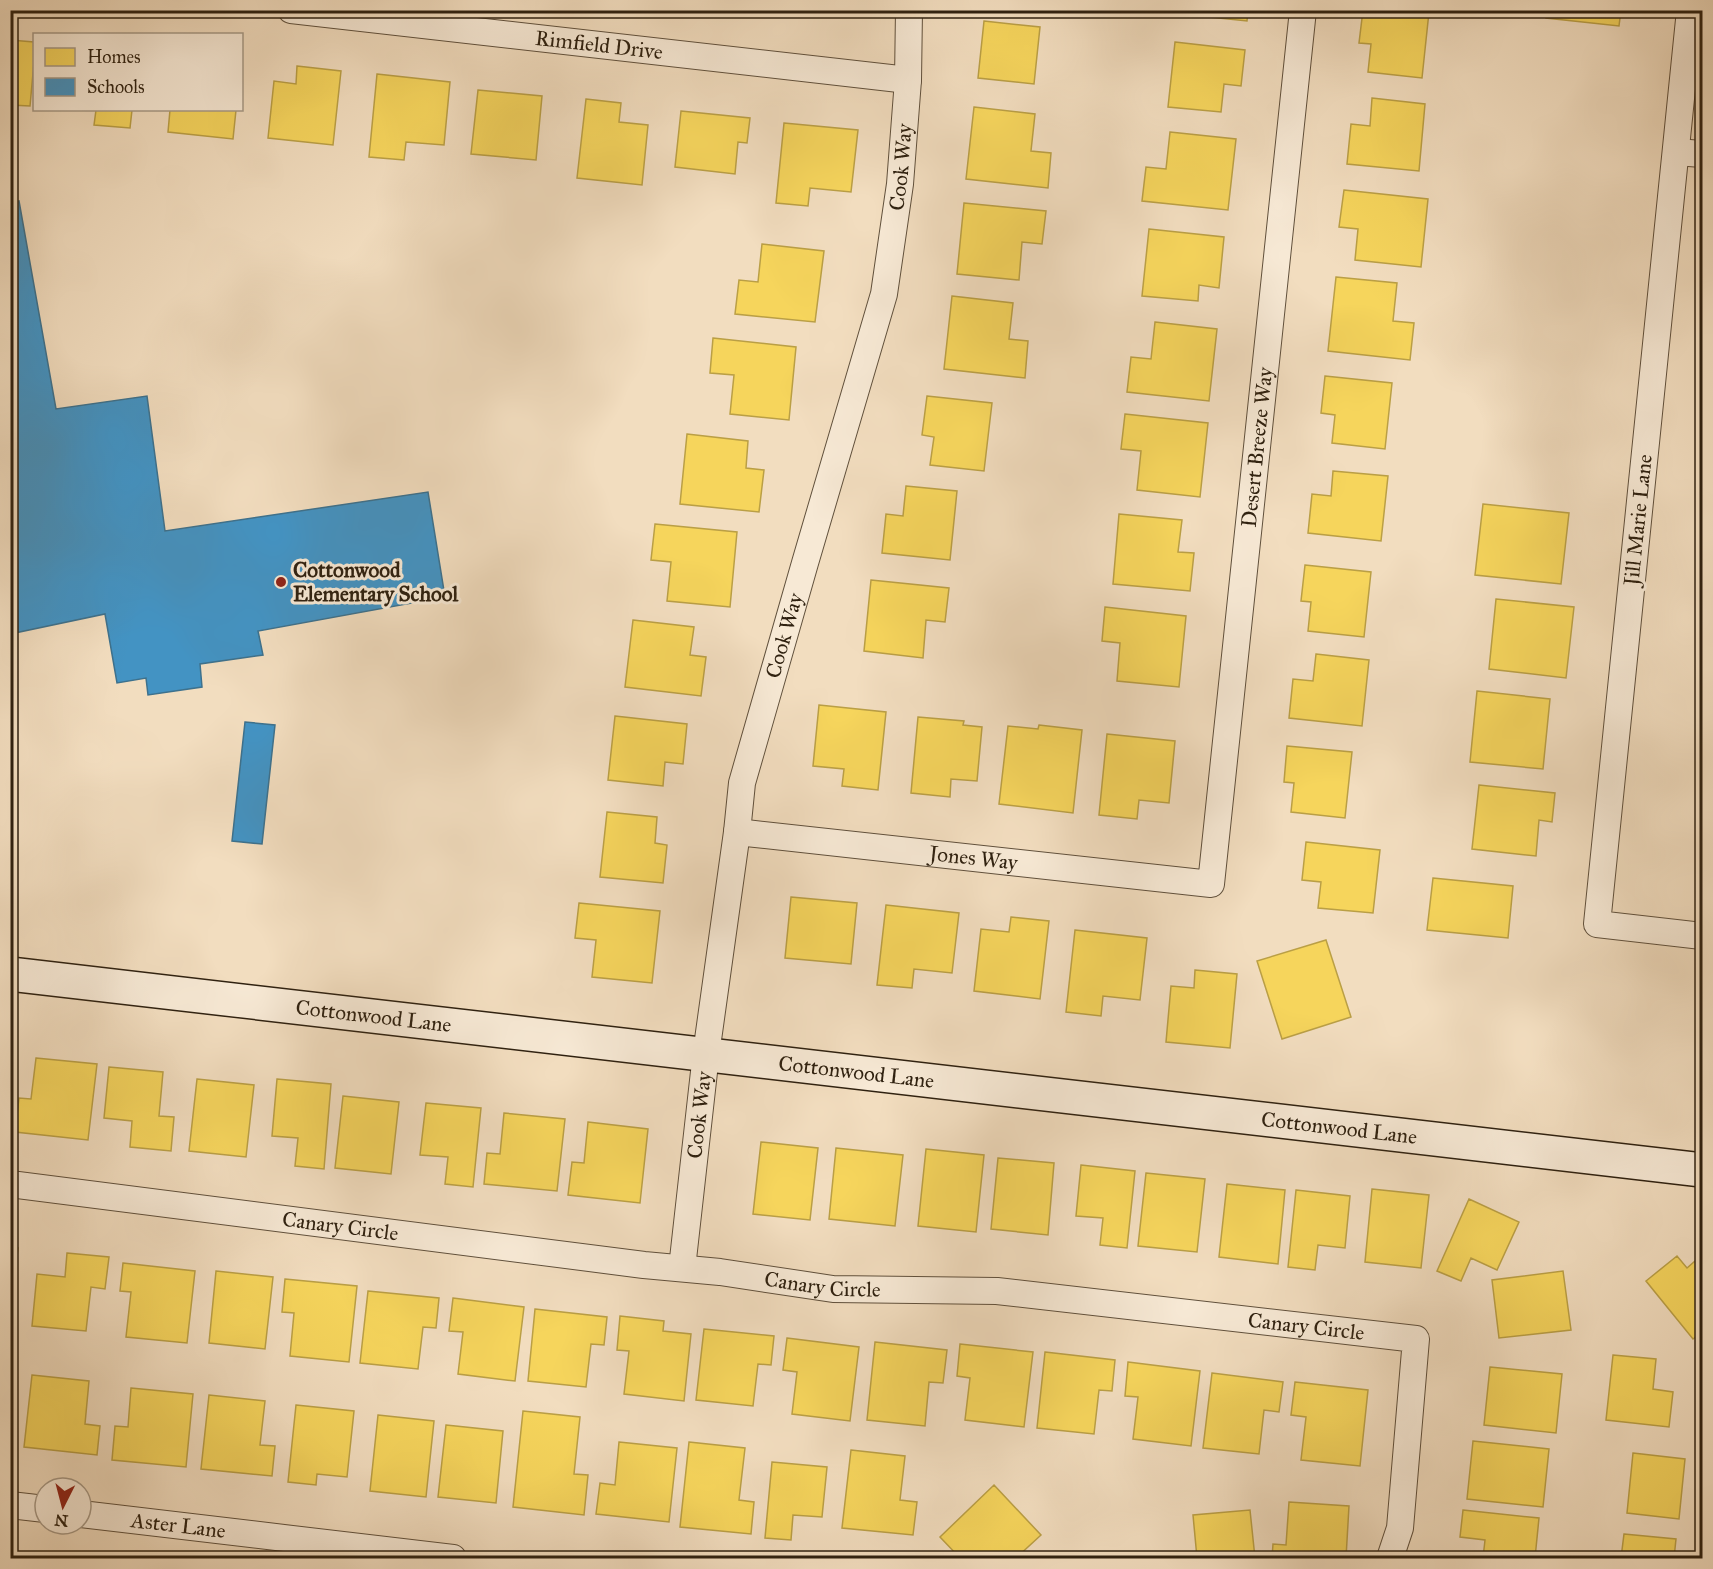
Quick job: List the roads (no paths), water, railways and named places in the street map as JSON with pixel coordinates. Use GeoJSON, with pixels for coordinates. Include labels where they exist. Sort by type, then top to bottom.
{"type":"FeatureCollection","features":[{"type":"Feature","properties":{"kind":"main road","name":"Cottonwood Lane"},"geometry":{"type":"LineString","coordinates":[[10,974],[1702,1170]]}},
{"type":"Feature","properties":{"kind":"street","name":"Rimfield Drive"},"geometry":{"type":"LineString","coordinates":[[291,10],[908,80]]}},
{"type":"Feature","properties":{"kind":"street","name":"Cook Way"},"geometry":{"type":"LineString","coordinates":[[682,1269],[706,1054],[742,783],[884,294],[900,184],[908,80],[909,10]]}},
{"type":"Feature","properties":{"kind":"street","name":"Desert Breeze Way"},"geometry":{"type":"LineString","coordinates":[[1211,884],[1303,10]]}},
{"type":"Feature","properties":{"kind":"street","name":"Jill Marie Lane"},"geometry":{"type":"LineString","coordinates":[[1690,10],[1597,924],[1702,936]]}},
{"type":"Feature","properties":{"kind":"street"},"geometry":{"type":"LineString","coordinates":[[1676,152],[1702,154]]}},
{"type":"Feature","properties":{"kind":"street","name":"Jones Way"},"geometry":{"type":"LineString","coordinates":[[737,832],[1211,884]]}},
{"type":"Feature","properties":{"kind":"street","name":"Canary Circle"},"geometry":{"type":"LineString","coordinates":[[10,1184],[720,1272],[833,1289],[997,1292],[1416,1339],[1400,1527],[1390,1558]]}},
{"type":"Feature","properties":{"kind":"street"},"geometry":{"type":"LineString","coordinates":[[10,1505],[33,1508]]}},
{"type":"Feature","properties":{"kind":"street","name":"Aster Lane"},"geometry":{"type":"LineString","coordinates":[[93,1515],[453,1558]]}},
{"type":"Feature","properties":{"kind":"place","name":"Cottonwood Elementary School"},"geometry":{"type":"Point","coordinates":[281,582]}}]}
